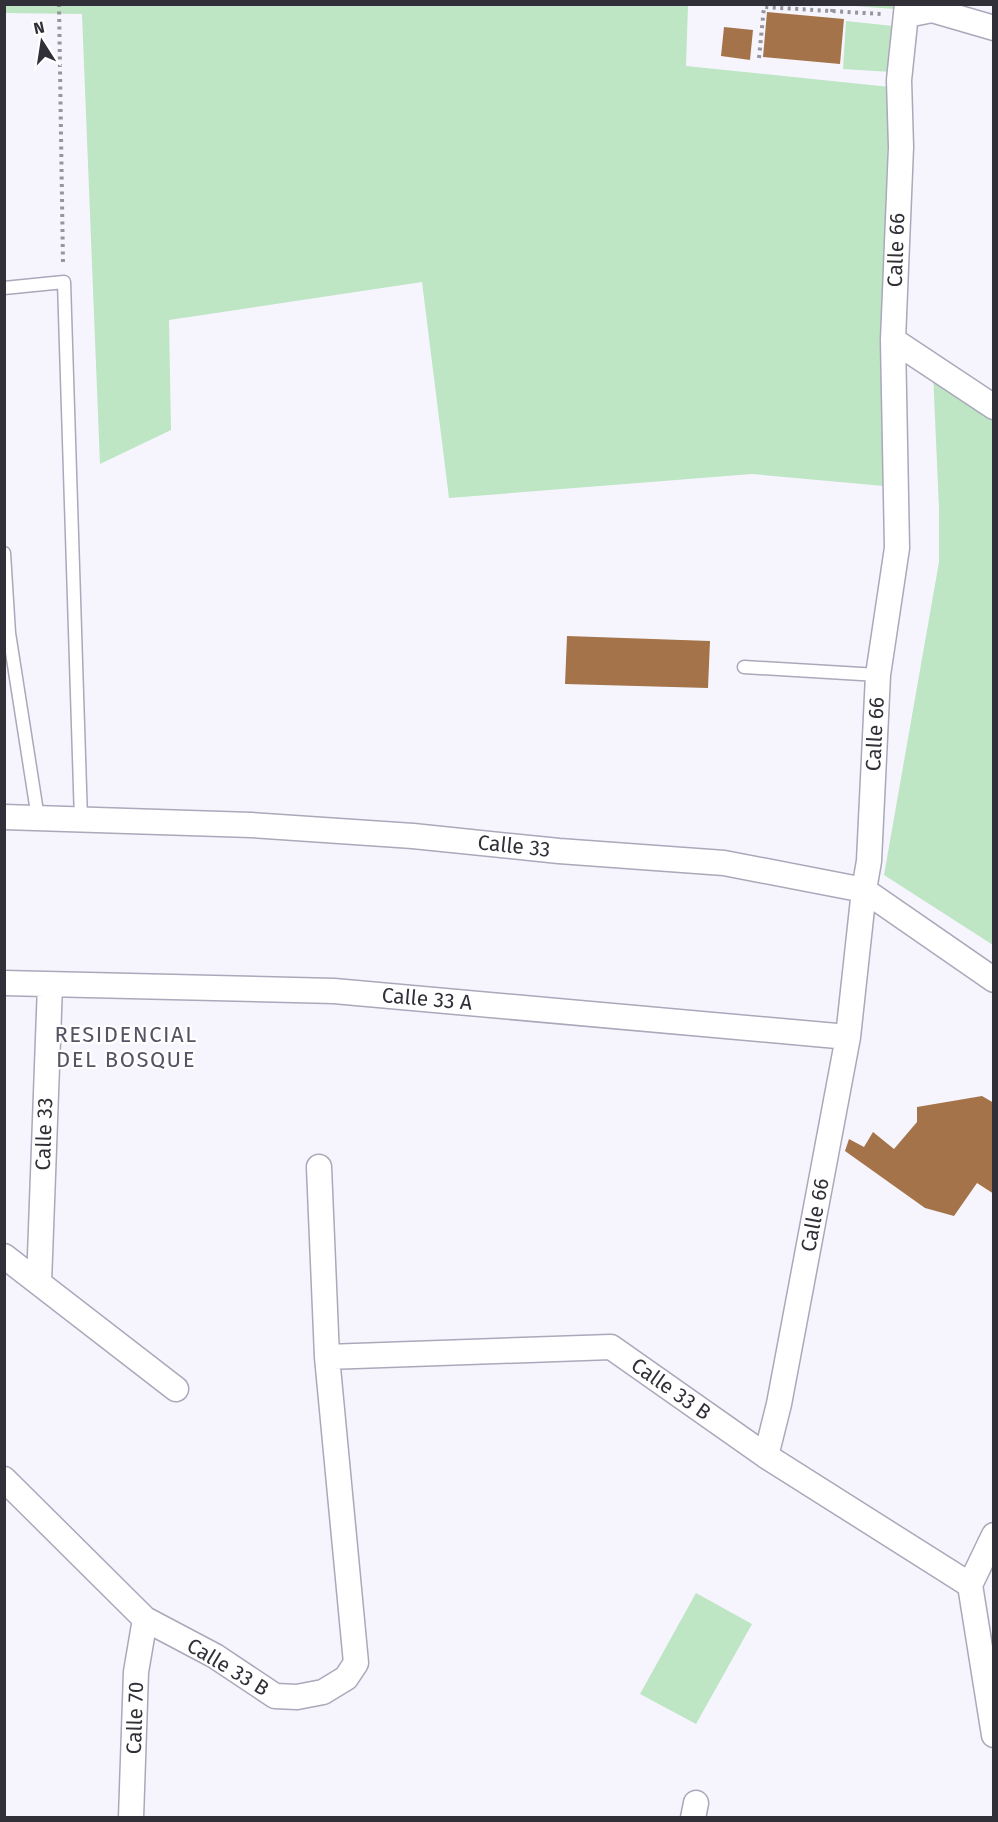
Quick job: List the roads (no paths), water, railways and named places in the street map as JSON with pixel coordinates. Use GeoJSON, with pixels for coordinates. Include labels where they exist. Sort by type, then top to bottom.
{"type":"FeatureCollection","features":[{"type":"Feature","properties":{"kind":"street"},"geometry":{"type":"LineString","coordinates":[[907,10],[932,10],[993,28]]}},
{"type":"Feature","properties":{"kind":"street","name":"Calle 66"},"geometry":{"type":"LineString","coordinates":[[766,1456],[779,1404],[848,1037],[869,861],[878,675],[897,548],[892,340],[901,147],[899,80],[907,10]]}},
{"type":"Feature","properties":{"kind":"street"},"geometry":{"type":"LineString","coordinates":[[892,340],[993,407]]}},
{"type":"Feature","properties":{"kind":"street","name":"Calle 33"},"geometry":{"type":"LineString","coordinates":[[4,817],[251,825],[413,836],[559,851],[724,863],[864,890],[993,980]]}},
{"type":"Feature","properties":{"kind":"street","name":"Calle 33 A"},"geometry":{"type":"LineString","coordinates":[[4,983],[334,991],[848,1037]]}},
{"type":"Feature","properties":{"kind":"street","name":"Calle 33"},"geometry":{"type":"LineString","coordinates":[[39,1283],[50,985]]}},
{"type":"Feature","properties":{"kind":"street","name":"Calle 33 B"},"geometry":{"type":"LineString","coordinates":[[4,1479],[16,1504],[145,1619],[215,1656],[275,1696],[297,1697],[323,1692],[346,1678],[356,1663],[327,1358],[319,1167]]}},
{"type":"Feature","properties":{"kind":"street"},"geometry":{"type":"LineString","coordinates":[[4,1256],[176,1389]]}},
{"type":"Feature","properties":{"kind":"street","name":"Calle 33 B"},"geometry":{"type":"LineString","coordinates":[[327,1358],[611,1347],[766,1456],[970,1585]]}},
{"type":"Feature","properties":{"kind":"street"},"geometry":{"type":"LineString","coordinates":[[993,1535],[970,1585],[993,1735]]}},
{"type":"Feature","properties":{"kind":"street","name":"Calle 70"},"geometry":{"type":"LineString","coordinates":[[131,1818],[136,1672],[145,1619]]}},
{"type":"Feature","properties":{"kind":"lane"},"geometry":{"type":"LineString","coordinates":[[4,288],[64,282],[81,820]]}},
{"type":"Feature","properties":{"kind":"lane"},"geometry":{"type":"LineString","coordinates":[[4,553],[9,633],[38,818]]}},
{"type":"Feature","properties":{"kind":"lane"},"geometry":{"type":"LineString","coordinates":[[744,667],[878,675]]}},
{"type":"Feature","properties":{"kind":"district","name":"RESIDENCIAL DEL BOSQUE"},"geometry":{"type":"Point","coordinates":[126,1046]}}]}
